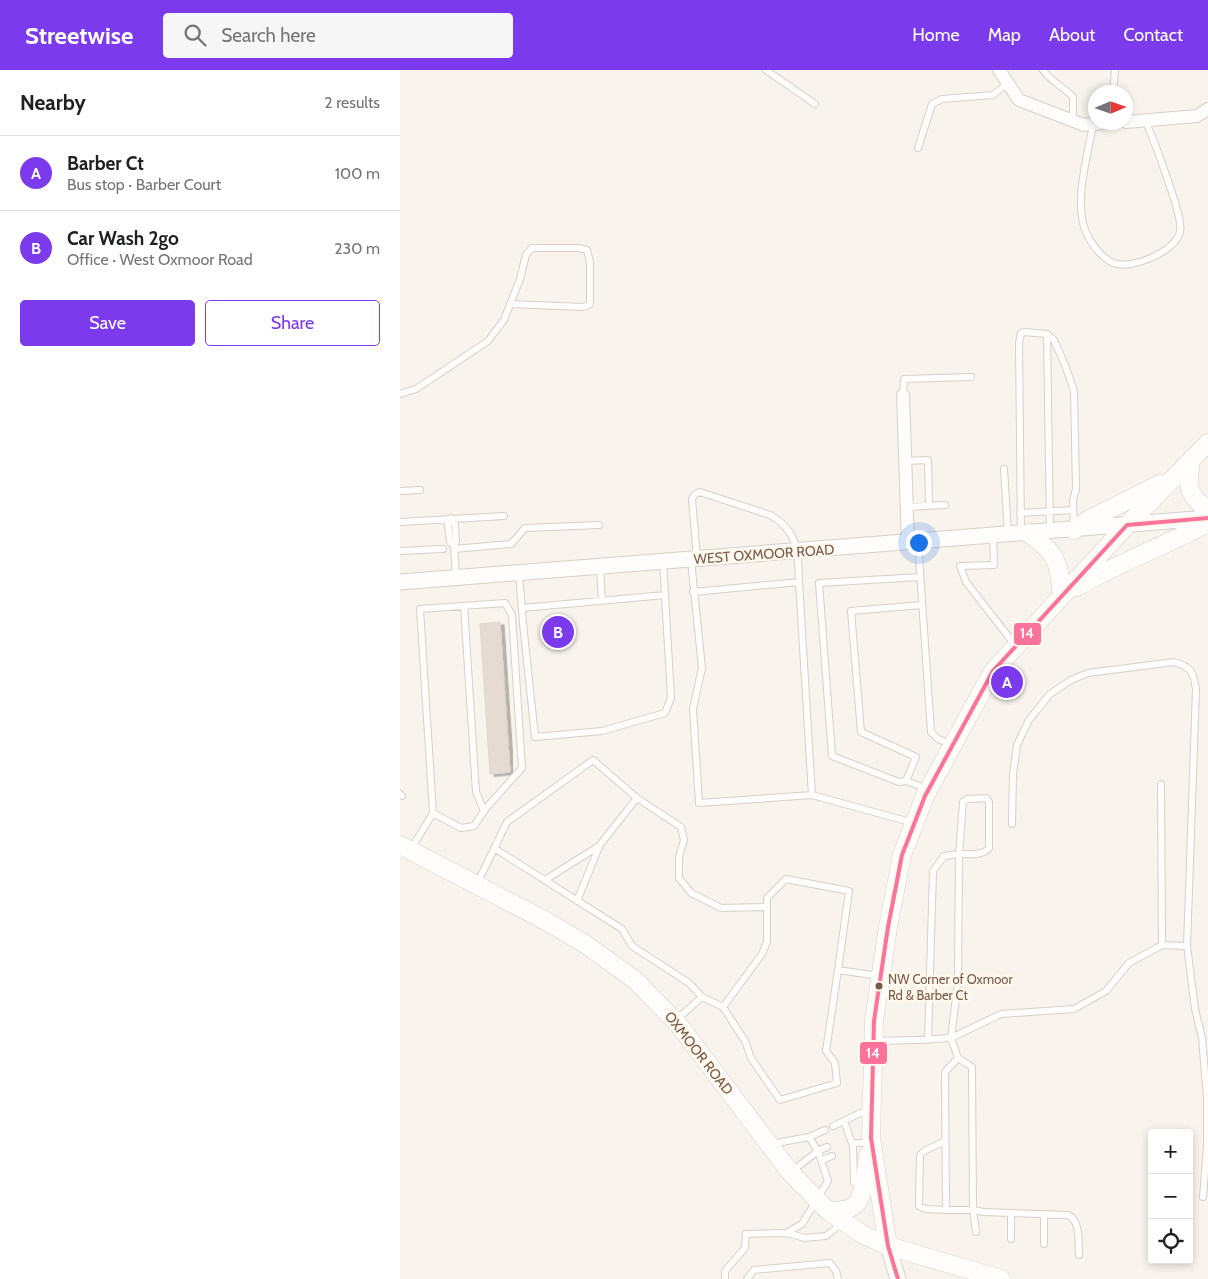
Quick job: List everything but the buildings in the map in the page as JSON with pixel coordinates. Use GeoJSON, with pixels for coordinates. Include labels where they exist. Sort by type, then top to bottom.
{"type":"FeatureCollection","features":[{"type":"Feature","properties":{"kind":"main road"},"geometry":{"type":"LineString","coordinates":[[822,1206],[845,1210],[856,1205],[864,1186],[871,1140],[874,1021],[888,927],[902,855],[929,790],[993,671],[1127,525],[1208,443]]}},
{"type":"Feature","properties":{"kind":"main road"},"geometry":{"type":"LineString","coordinates":[[1191,460],[1188,487],[1194,497],[1208,512]]}},
{"type":"Feature","properties":{"kind":"main road"},"geometry":{"type":"LineString","coordinates":[[1074,530],[1088,520],[1176,476]]}},
{"type":"Feature","properties":{"kind":"main road"},"geometry":{"type":"LineString","coordinates":[[1062,596],[1096,576],[1183,537],[1208,523]]}},
{"type":"Feature","properties":{"kind":"main road"},"geometry":{"type":"LineString","coordinates":[[1012,534],[1042,544],[1054,556],[1059,569],[1062,596]]}},
{"type":"Feature","properties":{"kind":"main road","name":"OXMOOR ROAD"},"geometry":{"type":"LineString","coordinates":[[405,848],[546,921],[585,944],[635,980],[675,1021],[790,1172],[822,1206],[843,1222],[862,1234],[888,1246],[1001,1279]]}},
{"type":"Feature","properties":{"kind":"main road"},"geometry":{"type":"LineString","coordinates":[[871,1140],[888,1246]]}},
{"type":"Feature","properties":{"kind":"street"},"geometry":{"type":"LineString","coordinates":[[999,70],[1019,100],[1084,125],[1088,125]]}},
{"type":"Feature","properties":{"kind":"street"},"geometry":{"type":"LineString","coordinates":[[1133,121],[1197,116],[1208,109]]}},
{"type":"Feature","properties":{"kind":"street"},"geometry":{"type":"LineString","coordinates":[[903,395],[907,507],[913,542]]}},
{"type":"Feature","properties":{"kind":"street","name":"WEST OXMOOR ROAD"},"geometry":{"type":"LineString","coordinates":[[400,582],[1208,518]]}},
{"type":"Feature","properties":{"kind":"street"},"geometry":{"type":"LineString","coordinates":[[888,1246],[898,1279]]}},
{"type":"Feature","properties":{"kind":"lane"},"geometry":{"type":"LineString","coordinates":[[766,70],[815,104]]}},
{"type":"Feature","properties":{"kind":"lane"},"geometry":{"type":"LineString","coordinates":[[1043,70],[1048,77],[1062,86],[1073,97],[1073,121]]}},
{"type":"Feature","properties":{"kind":"lane"},"geometry":{"type":"LineString","coordinates":[[1114,85],[1115,70]]}},
{"type":"Feature","properties":{"kind":"lane"},"geometry":{"type":"LineString","coordinates":[[918,148],[932,104],[942,99],[993,95],[1008,83]]}},
{"type":"Feature","properties":{"kind":"lane"},"geometry":{"type":"LineString","coordinates":[[1092,130],[1081,194],[1082,215],[1086,232],[1105,258],[1114,263],[1124,265],[1152,258],[1169,248],[1176,241],[1180,231],[1180,220],[1165,168],[1145,120]]}},
{"type":"Feature","properties":{"kind":"lane"},"geometry":{"type":"LineString","coordinates":[[400,394],[416,389],[488,341],[504,320],[510,304],[520,279],[526,254],[532,248],[578,248],[587,250],[590,262],[590,304],[584,307],[510,304]]}},
{"type":"Feature","properties":{"kind":"lane"},"geometry":{"type":"LineString","coordinates":[[1016,646],[966,582],[960,566],[994,565],[1012,534],[1020,514],[1019,336],[1024,332],[1047,334],[1054,340],[1074,391],[1076,480],[1073,500],[1074,530]]}},
{"type":"Feature","properties":{"kind":"lane"},"geometry":{"type":"LineString","coordinates":[[1047,334],[1050,532]]}},
{"type":"Feature","properties":{"kind":"lane"},"geometry":{"type":"LineString","coordinates":[[903,395],[904,379],[971,378]]}},
{"type":"Feature","properties":{"kind":"lane"},"geometry":{"type":"LineString","coordinates":[[905,461],[928,460],[929,506]]}},
{"type":"Feature","properties":{"kind":"lane"},"geometry":{"type":"LineString","coordinates":[[1004,469],[1012,534]]}},
{"type":"Feature","properties":{"kind":"lane"},"geometry":{"type":"LineString","coordinates":[[400,491],[420,490]]}},
{"type":"Feature","properties":{"kind":"lane"},"geometry":{"type":"LineString","coordinates":[[812,795],[798,551],[792,536],[781,521],[770,515],[700,492],[695,494],[692,500],[693,592],[702,668],[693,709],[699,803],[812,795],[915,823]]}},
{"type":"Feature","properties":{"kind":"lane"},"geometry":{"type":"LineString","coordinates":[[907,507],[945,505]]}},
{"type":"Feature","properties":{"kind":"lane"},"geometry":{"type":"LineString","coordinates":[[1020,514],[1073,510]]}},
{"type":"Feature","properties":{"kind":"lane"},"geometry":{"type":"LineString","coordinates":[[400,522],[504,516]]}},
{"type":"Feature","properties":{"kind":"lane"},"geometry":{"type":"LineString","coordinates":[[451,518],[455,524],[456,578]]}},
{"type":"Feature","properties":{"kind":"lane"},"geometry":{"type":"LineString","coordinates":[[454,547],[511,544],[525,528],[599,525]]}},
{"type":"Feature","properties":{"kind":"lane"},"geometry":{"type":"LineString","coordinates":[[913,542],[920,577],[931,732],[938,739],[953,745]]}},
{"type":"Feature","properties":{"kind":"lane"},"geometry":{"type":"LineString","coordinates":[[400,552],[444,549]]}},
{"type":"Feature","properties":{"kind":"lane"},"geometry":{"type":"LineString","coordinates":[[519,573],[535,737],[602,731],[665,713],[671,698],[663,562]]}},
{"type":"Feature","properties":{"kind":"lane"},"geometry":{"type":"LineString","coordinates":[[600,567],[602,601]]}},
{"type":"Feature","properties":{"kind":"lane"},"geometry":{"type":"LineString","coordinates":[[920,577],[819,583],[832,756],[899,782],[906,781],[929,790]]}},
{"type":"Feature","properties":{"kind":"lane"},"geometry":{"type":"LineString","coordinates":[[693,592],[799,582]]}},
{"type":"Feature","properties":{"kind":"lane"},"geometry":{"type":"LineString","coordinates":[[522,608],[665,595]]}},
{"type":"Feature","properties":{"kind":"lane"},"geometry":{"type":"LineString","coordinates":[[405,848],[433,814],[420,609],[505,603],[512,615],[522,768],[484,811],[474,826],[461,828],[433,814]]}},
{"type":"Feature","properties":{"kind":"lane"},"geometry":{"type":"LineString","coordinates":[[906,781],[916,757],[860,732],[851,611],[922,605]]}},
{"type":"Feature","properties":{"kind":"lane"},"geometry":{"type":"LineString","coordinates":[[464,606],[476,792],[484,811]]}},
{"type":"Feature","properties":{"kind":"lane"},"geometry":{"type":"LineString","coordinates":[[1012,824],[1012,774],[1017,744],[1029,720],[1050,694],[1071,680],[1088,673],[1174,662],[1185,665],[1193,673],[1196,688],[1187,946],[1195,1009],[1202,1038],[1207,1098],[1207,1146],[1203,1197]]}},
{"type":"Feature","properties":{"kind":"lane"},"geometry":{"type":"LineString","coordinates":[[476,885],[507,822],[593,760],[637,798],[681,826],[684,840],[679,857],[679,878],[691,893],[721,908],[767,908]]}},
{"type":"Feature","properties":{"kind":"lane"},"geometry":{"type":"LineString","coordinates":[[1161,784],[1162,945]]}},
{"type":"Feature","properties":{"kind":"lane"},"geometry":{"type":"LineString","coordinates":[[577,901],[599,846],[637,798]]}},
{"type":"Feature","properties":{"kind":"lane"},"geometry":{"type":"LineString","coordinates":[[928,1040],[933,871],[944,856],[959,854],[983,853],[986,852],[989,848],[988,799],[967,799],[963,802],[959,854],[958,982],[951,1038],[958,1058],[972,1067],[973,1210],[976,1232]]}},
{"type":"Feature","properties":{"kind":"lane"},"geometry":{"type":"LineString","coordinates":[[545,880],[599,846]]}},
{"type":"Feature","properties":{"kind":"lane"},"geometry":{"type":"LineString","coordinates":[[494,848],[622,929],[632,946],[689,983],[702,997],[723,1007],[745,1040],[751,1058],[780,1100],[836,1083],[835,1064],[826,1051],[850,891],[786,879],[767,898],[767,942],[762,954],[723,1007]]}},
{"type":"Feature","properties":{"kind":"lane"},"geometry":{"type":"LineString","coordinates":[[874,1041],[951,1038],[1001,1014],[1074,1009],[1106,991],[1130,963],[1162,945],[1187,946]]}},
{"type":"Feature","properties":{"kind":"lane"},"geometry":{"type":"LineString","coordinates":[[838,970],[881,976]]}},
{"type":"Feature","properties":{"kind":"lane"},"geometry":{"type":"LineString","coordinates":[[675,1021],[702,997]]}},
{"type":"Feature","properties":{"kind":"lane"},"geometry":{"type":"LineString","coordinates":[[946,1210],[945,1072],[958,1058]]}},
{"type":"Feature","properties":{"kind":"lane"},"geometry":{"type":"LineString","coordinates":[[833,1126],[872,1108]]}},
{"type":"Feature","properties":{"kind":"lane"},"geometry":{"type":"LineString","coordinates":[[844,1121],[854,1183],[864,1186]]}},
{"type":"Feature","properties":{"kind":"lane"},"geometry":{"type":"LineString","coordinates":[[769,1144],[809,1137],[825,1130]]}},
{"type":"Feature","properties":{"kind":"lane"},"geometry":{"type":"LineString","coordinates":[[786,1233],[802,1224],[822,1206],[828,1181],[822,1160],[809,1137]]}},
{"type":"Feature","properties":{"kind":"lane"},"geometry":{"type":"LineString","coordinates":[[849,1143],[871,1140]]}},
{"type":"Feature","properties":{"kind":"lane"},"geometry":{"type":"LineString","coordinates":[[945,1140],[920,1155],[919,1206],[926,1209],[1068,1215],[1072,1217],[1078,1228],[1079,1254]]}},
{"type":"Feature","properties":{"kind":"lane"},"geometry":{"type":"LineString","coordinates":[[790,1172],[818,1151],[827,1147]]}},
{"type":"Feature","properties":{"kind":"lane"},"geometry":{"type":"LineString","coordinates":[[822,1160],[832,1156]]}},
{"type":"Feature","properties":{"kind":"lane"},"geometry":{"type":"LineString","coordinates":[[1011,1213],[1011,1238]]}},
{"type":"Feature","properties":{"kind":"lane"},"geometry":{"type":"LineString","coordinates":[[1044,1214],[1044,1244]]}},
{"type":"Feature","properties":{"kind":"lane"},"geometry":{"type":"LineString","coordinates":[[725,1279],[725,1271],[745,1248],[746,1234],[786,1233],[806,1238],[826,1236],[843,1222]]}},
{"type":"Feature","properties":{"kind":"lane"},"geometry":{"type":"LineString","coordinates":[[747,1279],[754,1270],[830,1263],[836,1271],[838,1279]]}},
{"type":"Feature","properties":{"kind":"transit line","name":"14"},"geometry":{"type":"LineString","coordinates":[[898,1279],[888,1246],[871,1138],[874,1021],[888,927],[902,855],[925,796],[993,671],[1127,525],[1208,518]]}},
{"type":"Feature","properties":{"kind":"place","name":"Car Wash 2go"},"geometry":{"type":"Point","coordinates":[558,632]}},
{"type":"Feature","properties":{"kind":"place","name":"Barber Ct"},"geometry":{"type":"Point","coordinates":[1007,682]}},
{"type":"Feature","properties":{"kind":"place","name":"NW Corner of Oxmoor Rd & Barber Ct"},"geometry":{"type":"Point","coordinates":[879,986]}}]}
